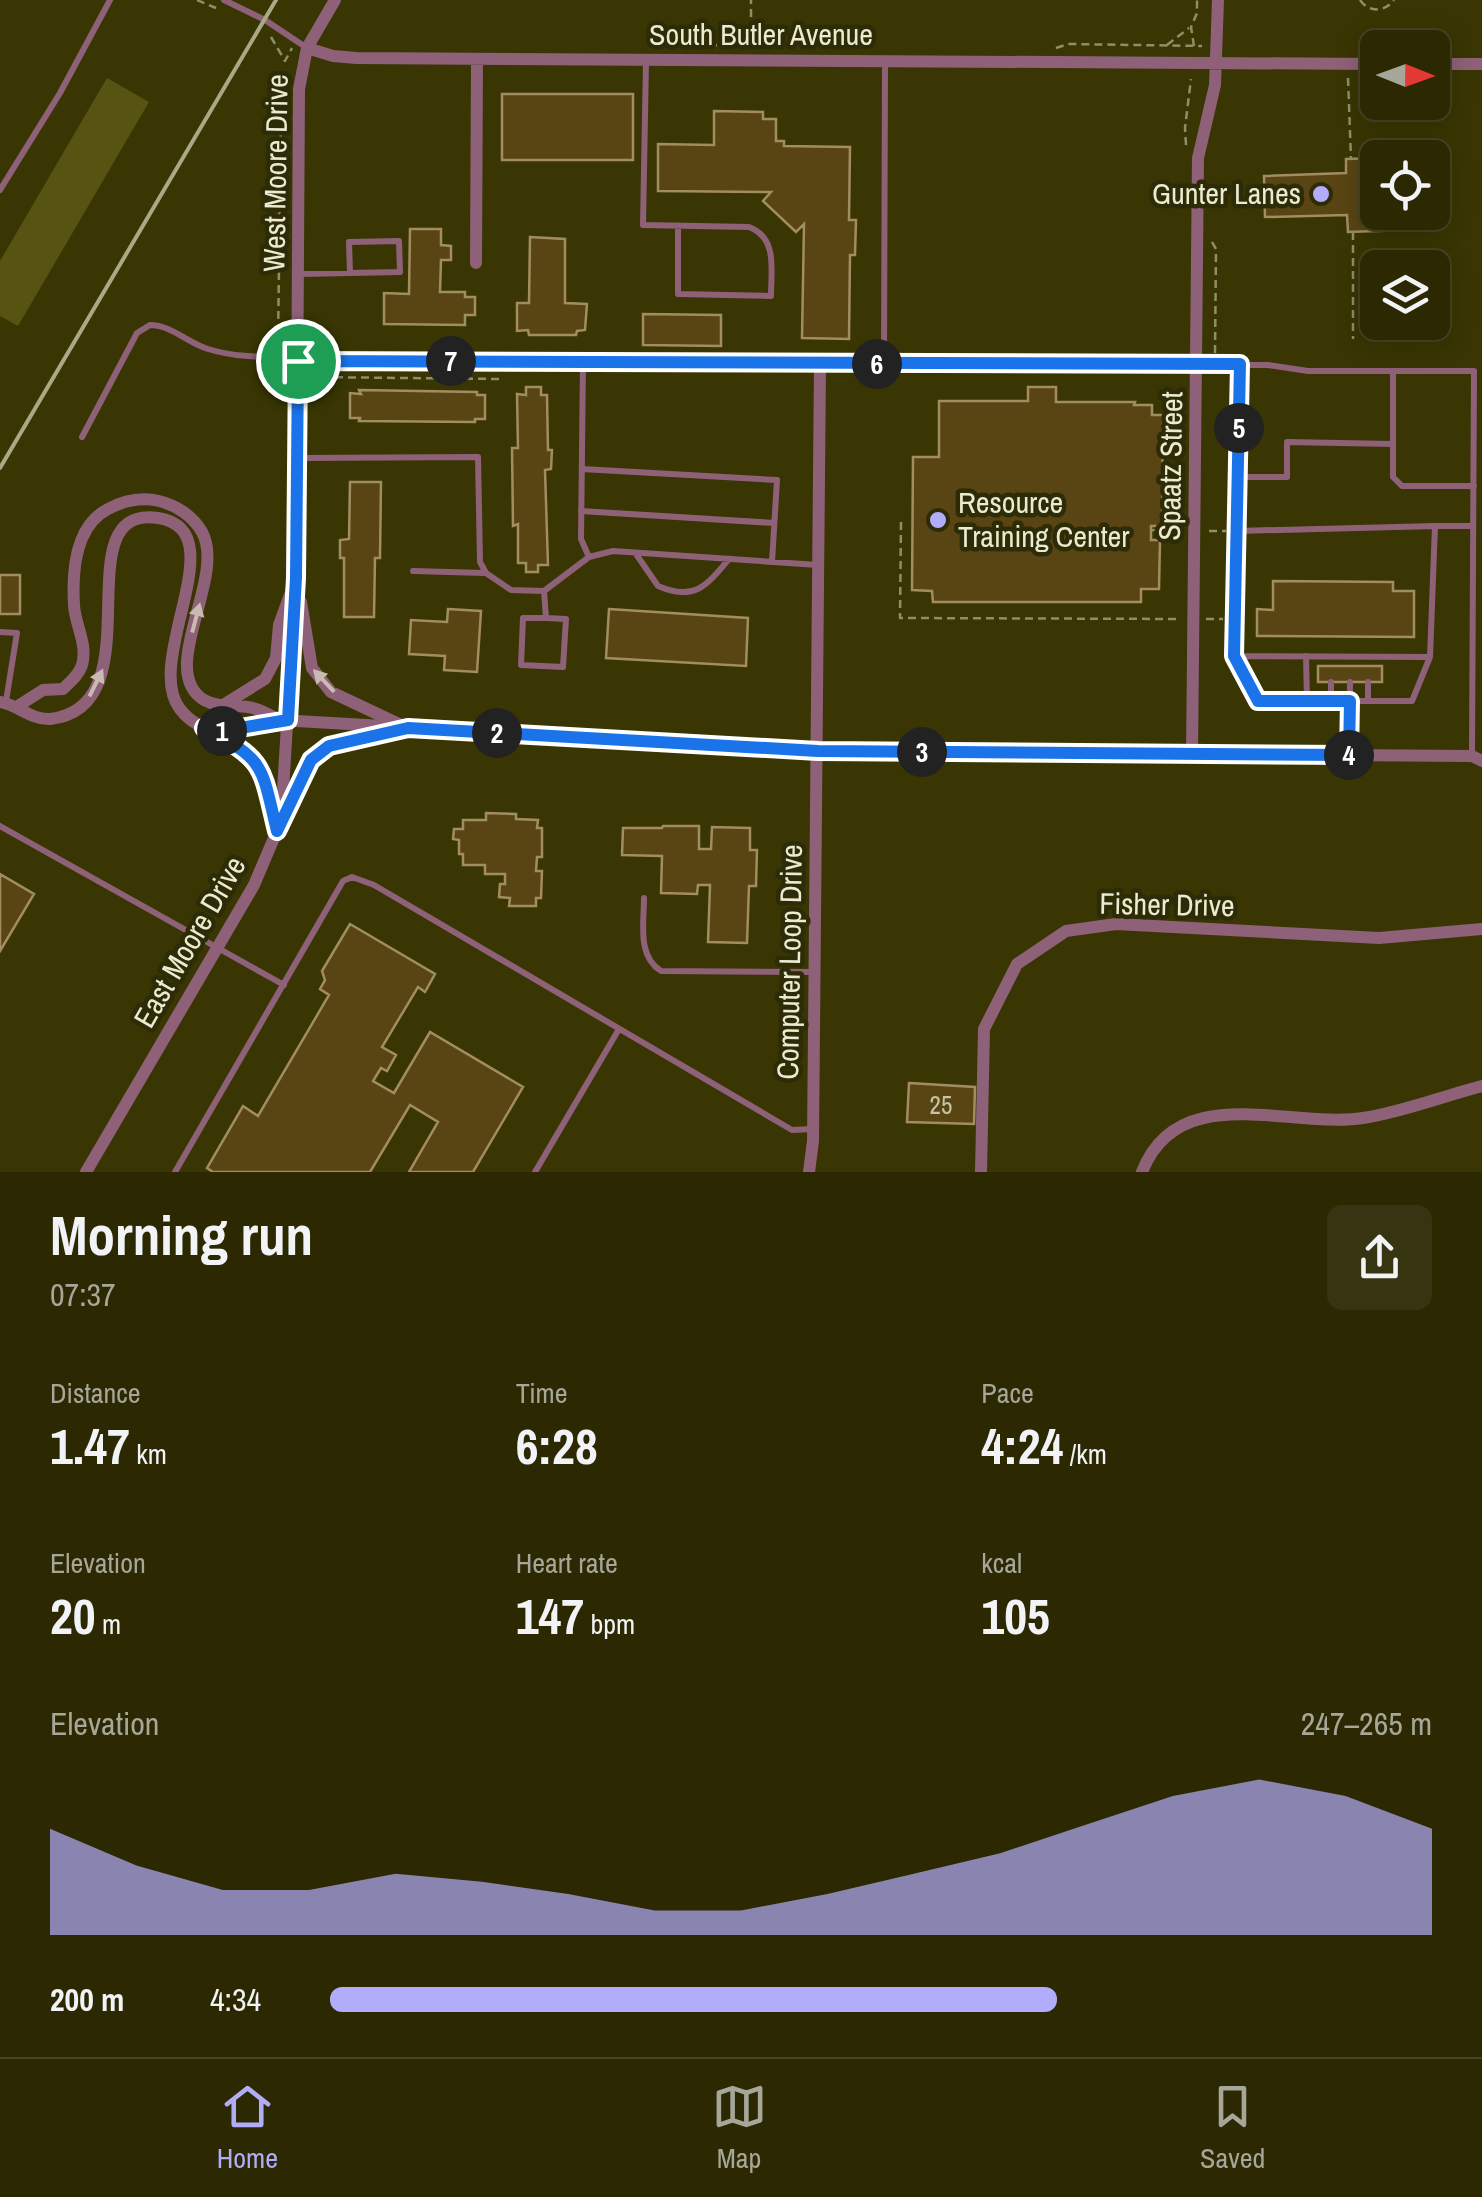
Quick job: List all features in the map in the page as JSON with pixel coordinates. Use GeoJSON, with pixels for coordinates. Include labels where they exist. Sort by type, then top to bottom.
{"type":"FeatureCollection","features":[{"type":"Feature","properties":{"kind":"street","name":"West Moore Drive"},"geometry":{"type":"LineString","coordinates":[[284,720],[296,578],[299,89],[308,48],[335,0]]}},
{"type":"Feature","properties":{"kind":"street","name":"Spaatz Street"},"geometry":{"type":"LineString","coordinates":[[1192,755],[1198,158],[1216,63],[1218,0]]}},
{"type":"Feature","properties":{"kind":"street","name":"South Butler Avenue"},"geometry":{"type":"LineString","coordinates":[[308,48],[344,57],[1360,64]]}},
{"type":"Feature","properties":{"kind":"street"},"geometry":{"type":"LineString","coordinates":[[476,262],[477,58]]}},
{"type":"Feature","properties":{"kind":"street"},"geometry":{"type":"LineString","coordinates":[[1450,64],[1482,64]]}},
{"type":"Feature","properties":{"kind":"street"},"geometry":{"type":"LineString","coordinates":[[298,359],[1197,365]]}},
{"type":"Feature","properties":{"kind":"street","name":"Computer Loop Drive"},"geometry":{"type":"LineString","coordinates":[[809,1172],[813,1129],[820,364]]}},
{"type":"Feature","properties":{"kind":"street"},"geometry":{"type":"LineString","coordinates":[[8,704],[43,690],[63,689],[77,674],[83,662],[82,636],[74,607],[77,551],[87,525],[126,500],[146,499],[184,512],[202,531],[209,552],[207,578],[187,652],[186,670],[194,689],[204,700],[222,706],[254,708],[284,720]]}},
{"type":"Feature","properties":{"kind":"street"},"geometry":{"type":"LineString","coordinates":[[8,704],[29,714],[52,718],[79,708],[94,694],[107,652],[108,558],[118,533],[134,521],[157,518],[178,527],[188,538],[193,557],[170,655],[168,683],[174,702],[186,717],[252,757],[263,775],[277,831]]}},
{"type":"Feature","properties":{"kind":"street"},"geometry":{"type":"LineString","coordinates":[[222,706],[266,679],[276,658],[279,626],[296,578]]}},
{"type":"Feature","properties":{"kind":"street"},"geometry":{"type":"LineString","coordinates":[[296,578],[312,668],[331,692],[408,728]]}},
{"type":"Feature","properties":{"kind":"street"},"geometry":{"type":"LineString","coordinates":[[204,728],[222,731],[284,720],[818,751],[1479,756]]}},
{"type":"Feature","properties":{"kind":"street","name":"East Moore Drive"},"geometry":{"type":"LineString","coordinates":[[86,1172],[254,885],[277,831],[284,720]]}},
{"type":"Feature","properties":{"kind":"street"},"geometry":{"type":"LineString","coordinates":[[277,831],[311,760],[329,746],[408,728]]}},
{"type":"Feature","properties":{"kind":"street","name":"Fisher Drive"},"geometry":{"type":"LineString","coordinates":[[981,1172],[984,1028],[1017,964],[1066,931],[1116,924],[1379,938],[1482,929]]}},
{"type":"Feature","properties":{"kind":"street"},"geometry":{"type":"LineString","coordinates":[[1142,1172],[1150,1152],[1175,1128],[1222,1114],[1361,1118],[1482,1086]]}},
{"type":"Feature","properties":{"kind":"lane"},"geometry":{"type":"LineString","coordinates":[[0,190],[60,93],[110,0]]}},
{"type":"Feature","properties":{"kind":"lane"},"geometry":{"type":"LineString","coordinates":[[224,0],[308,48]]}},
{"type":"Feature","properties":{"kind":"lane"},"geometry":{"type":"LineString","coordinates":[[646,60],[643,225],[749,227],[757,230],[771,249],[770,296],[678,294],[678,226]]}},
{"type":"Feature","properties":{"kind":"lane"},"geometry":{"type":"LineString","coordinates":[[884,364],[885,61]]}},
{"type":"Feature","properties":{"kind":"lane"},"geometry":{"type":"LineString","coordinates":[[298,274],[350,273],[400,272],[400,241],[349,242],[350,273]]}},
{"type":"Feature","properties":{"kind":"lane"},"geometry":{"type":"LineString","coordinates":[[82,437],[136,333],[150,326],[173,332],[206,349],[232,355],[298,359]]}},
{"type":"Feature","properties":{"kind":"lane"},"geometry":{"type":"LineString","coordinates":[[583,362],[580,539],[589,558]]}},
{"type":"Feature","properties":{"kind":"lane"},"geometry":{"type":"LineString","coordinates":[[1240,364],[1234,656],[1258,701],[1412,701],[1430,657],[1435,526]]}},
{"type":"Feature","properties":{"kind":"lane"},"geometry":{"type":"LineString","coordinates":[[1197,365],[1474,371],[1478,385],[1474,526],[1479,756]]}},
{"type":"Feature","properties":{"kind":"lane"},"geometry":{"type":"LineString","coordinates":[[1393,371],[1393,477],[1402,486],[1474,486]]}},
{"type":"Feature","properties":{"kind":"lane"},"geometry":{"type":"LineString","coordinates":[[1238,477],[1287,478],[1288,442],[1393,444]]}},
{"type":"Feature","properties":{"kind":"lane"},"geometry":{"type":"LineString","coordinates":[[297,458],[478,457],[480,562],[486,573],[511,590],[544,591],[589,558],[614,551],[820,565]]}},
{"type":"Feature","properties":{"kind":"lane"},"geometry":{"type":"LineString","coordinates":[[582,469],[777,480],[772,562]]}},
{"type":"Feature","properties":{"kind":"lane"},"geometry":{"type":"LineString","coordinates":[[581,511],[774,523]]}},
{"type":"Feature","properties":{"kind":"lane"},"geometry":{"type":"LineString","coordinates":[[1237,530],[1474,526]]}},
{"type":"Feature","properties":{"kind":"lane"},"geometry":{"type":"LineString","coordinates":[[635,552],[658,586],[665,589],[698,591],[729,559]]}},
{"type":"Feature","properties":{"kind":"lane"},"geometry":{"type":"LineString","coordinates":[[413,572],[486,573]]}},
{"type":"Feature","properties":{"kind":"lane"},"geometry":{"type":"LineString","coordinates":[[544,591],[546,618]]}},
{"type":"Feature","properties":{"kind":"lane"},"geometry":{"type":"LineString","coordinates":[[524,618],[546,618],[566,620],[564,667],[521,665],[524,618]]}},
{"type":"Feature","properties":{"kind":"lane"},"geometry":{"type":"LineString","coordinates":[[0,632],[17,633],[8,704]]}},
{"type":"Feature","properties":{"kind":"lane"},"geometry":{"type":"LineString","coordinates":[[82,651],[107,652]]}},
{"type":"Feature","properties":{"kind":"lane"},"geometry":{"type":"LineString","coordinates":[[1234,656],[1306,656],[1368,662],[1430,657]]}},
{"type":"Feature","properties":{"kind":"lane"},"geometry":{"type":"LineString","coordinates":[[1306,656],[1306,701]]}},
{"type":"Feature","properties":{"kind":"lane"},"geometry":{"type":"LineString","coordinates":[[1332,682],[1332,701]]}},
{"type":"Feature","properties":{"kind":"lane"},"geometry":{"type":"LineString","coordinates":[[1349,755],[1350,682]]}},
{"type":"Feature","properties":{"kind":"lane"},"geometry":{"type":"LineString","coordinates":[[1368,682],[1368,701]]}},
{"type":"Feature","properties":{"kind":"lane"},"geometry":{"type":"LineString","coordinates":[[0,826],[284,986]]}},
{"type":"Feature","properties":{"kind":"lane"},"geometry":{"type":"LineString","coordinates":[[175,1172],[343,881],[352,876],[374,885],[792,1130],[813,1129]]}},
{"type":"Feature","properties":{"kind":"lane"},"geometry":{"type":"LineString","coordinates":[[644,898],[645,952],[649,963],[662,971],[815,972]]}},
{"type":"Feature","properties":{"kind":"lane"},"geometry":{"type":"LineString","coordinates":[[535,1172],[620,1029]]}},
{"type":"Feature","properties":{"kind":"path"},"geometry":{"type":"LineString","coordinates":[[750,45],[751,0]]}},
{"type":"Feature","properties":{"kind":"path"},"geometry":{"type":"LineString","coordinates":[[1360,0],[1374,10],[1394,0]]}},
{"type":"Feature","properties":{"kind":"path"},"geometry":{"type":"LineString","coordinates":[[1166,46],[1191,27]]}},
{"type":"Feature","properties":{"kind":"path"},"geometry":{"type":"LineString","coordinates":[[1053,48],[1068,44],[1217,46]]}},
{"type":"Feature","properties":{"kind":"path"},"geometry":{"type":"LineString","coordinates":[[694,45],[826,46]]}},
{"type":"Feature","properties":{"kind":"path"},"geometry":{"type":"LineString","coordinates":[[1348,71],[1350,159]]}},
{"type":"Feature","properties":{"kind":"path"},"geometry":{"type":"LineString","coordinates":[[1352,232],[1353,340]]}},
{"type":"Feature","properties":{"kind":"path"},"geometry":{"type":"LineString","coordinates":[[1209,238],[1216,249],[1214,365]]}},
{"type":"Feature","properties":{"kind":"path"},"geometry":{"type":"LineString","coordinates":[[901,522],[900,618],[1234,619]]}},
{"type":"Feature","properties":{"kind":"shaded area"},"geometry":{"type":"Polygon","coordinates":[[[107,78],[149,102],[18,326],[0,316],[0,261],[107,78]]]}},
{"type":"Feature","properties":{"kind":"building"},"geometry":{"type":"Polygon","coordinates":[[[502,94],[633,94],[633,160],[502,160],[502,94]]]}},
{"type":"Feature","properties":{"kind":"building"},"geometry":{"type":"Polygon","coordinates":[[[714,111],[763,112],[763,119],[776,119],[776,141],[784,141],[784,146],[850,147],[849,220],[856,220],[855,255],[850,255],[849,339],[802,338],[804,224],[796,232],[763,201],[771,192],[658,191],[658,144],[714,145],[714,111]]]}},
{"type":"Feature","properties":{"kind":"building","name":"Gunter Lanes"},"geometry":{"type":"Polygon","coordinates":[[[1346,159],[1360,159],[1360,230],[1407,230],[1348,232],[1347,215],[1265,217],[1264,176],[1346,173],[1346,159]]]}},
{"type":"Feature","properties":{"kind":"building"},"geometry":{"type":"Polygon","coordinates":[[[410,229],[441,229],[441,245],[451,246],[451,260],[441,260],[440,292],[465,292],[465,297],[475,297],[475,315],[465,315],[465,325],[384,324],[384,293],[409,294],[410,229]]]}},
{"type":"Feature","properties":{"kind":"building"},"geometry":{"type":"Polygon","coordinates":[[[530,237],[565,239],[565,303],[587,304],[585,330],[577,331],[576,335],[529,335],[528,330],[517,331],[517,303],[529,303],[530,237]]]}},
{"type":"Feature","properties":{"kind":"building"},"geometry":{"type":"Polygon","coordinates":[[[643,314],[721,315],[721,346],[643,345],[643,314]]]}},
{"type":"Feature","properties":{"kind":"building"},"geometry":{"type":"Polygon","coordinates":[[[526,387],[541,387],[541,395],[547,395],[548,450],[552,450],[551,469],[545,470],[548,565],[538,565],[538,572],[526,572],[526,563],[518,563],[518,524],[513,526],[512,448],[518,448],[517,394],[526,395],[526,387]]]}},
{"type":"Feature","properties":{"kind":"building"},"geometry":{"type":"Polygon","coordinates":[[[1028,387],[1056,387],[1056,402],[1135,402],[1134,405],[1152,405],[1152,415],[1163,415],[1162,526],[1151,526],[1151,540],[1160,540],[1159,589],[1141,589],[1141,602],[933,602],[932,591],[912,590],[913,457],[939,457],[939,401],[1028,401],[1028,387]]]}},
{"type":"Feature","properties":{"kind":"building"},"geometry":{"type":"Polygon","coordinates":[[[359,390],[477,392],[485,395],[485,419],[359,421],[360,418],[350,418],[350,393],[361,394],[359,390]]]}},
{"type":"Feature","properties":{"kind":"building"},"geometry":{"type":"Polygon","coordinates":[[[350,482],[381,482],[374,617],[344,617],[344,558],[340,558],[340,540],[349,539],[350,482]]]}},
{"type":"Feature","properties":{"kind":"building"},"geometry":{"type":"Polygon","coordinates":[[[0,575],[20,575],[20,614],[0,614],[0,575]]]}},
{"type":"Feature","properties":{"kind":"building"},"geometry":{"type":"Polygon","coordinates":[[[1273,581],[1393,582],[1393,591],[1414,591],[1414,637],[1257,636],[1257,609],[1273,610],[1273,581]]]}},
{"type":"Feature","properties":{"kind":"building"},"geometry":{"type":"Polygon","coordinates":[[[448,609],[481,611],[477,672],[444,670],[445,656],[409,654],[411,620],[447,622],[448,609]]]}},
{"type":"Feature","properties":{"kind":"building"},"geometry":{"type":"Polygon","coordinates":[[[609,609],[748,618],[746,666],[606,658],[609,609]]]}},
{"type":"Feature","properties":{"kind":"building"},"geometry":{"type":"Polygon","coordinates":[[[1318,666],[1382,666],[1382,682],[1318,682],[1318,666]]]}},
{"type":"Feature","properties":{"kind":"building"},"geometry":{"type":"Polygon","coordinates":[[[486,813],[516,814],[516,819],[538,820],[537,828],[542,828],[542,857],[537,857],[536,871],[542,871],[541,898],[536,898],[536,906],[509,906],[510,898],[499,897],[505,874],[485,874],[485,865],[463,865],[459,840],[453,839],[454,829],[463,829],[463,820],[486,820],[486,813]]]}},
{"type":"Feature","properties":{"kind":"building"},"geometry":{"type":"Polygon","coordinates":[[[699,826],[699,849],[711,849],[712,827],[750,828],[750,850],[757,850],[756,886],[749,886],[747,943],[708,942],[710,885],[698,885],[697,894],[661,893],[662,856],[622,855],[623,828],[699,826]]]}},
{"type":"Feature","properties":{"kind":"building"},"geometry":{"type":"Polygon","coordinates":[[[0,874],[34,894],[0,951],[0,874]]]}},
{"type":"Feature","properties":{"kind":"building"},"geometry":{"type":"Polygon","coordinates":[[[350,924],[435,974],[425,992],[418,987],[382,1047],[396,1055],[387,1071],[381,1068],[373,1081],[394,1093],[430,1032],[523,1087],[473,1172],[409,1172],[438,1122],[410,1105],[370,1172],[213,1172],[207,1168],[243,1106],[258,1116],[329,995],[320,989],[325,980],[322,971],[350,924]]]}},
{"type":"Feature","properties":{"kind":"building"},"geometry":{"type":"Polygon","coordinates":[[[909,1083],[975,1087],[974,1124],[907,1122],[909,1083]]]}},
{"type":"Feature","properties":{"kind":"railway"},"geometry":{"type":"LineString","coordinates":[[0,468],[276,0]]}},
{"type":"Feature","properties":{"kind":"place","name":"Gunter Lanes"},"geometry":{"type":"Point","coordinates":[1321,194]}},
{"type":"Feature","properties":{"kind":"place","name":"Resource Training Center"},"geometry":{"type":"Point","coordinates":[938,520]}},
{"type":"Feature","properties":{"kind":"route"},"geometry":{"type":"LineString","coordinates":[[298,361],[1240,364],[1234,656],[1258,701],[1350,701],[1349,755],[818,751],[408,728],[329,746],[311,760],[277,831],[263,775],[252,757],[204,728],[222,731],[288,720],[296,578],[298,361]]}}]}
